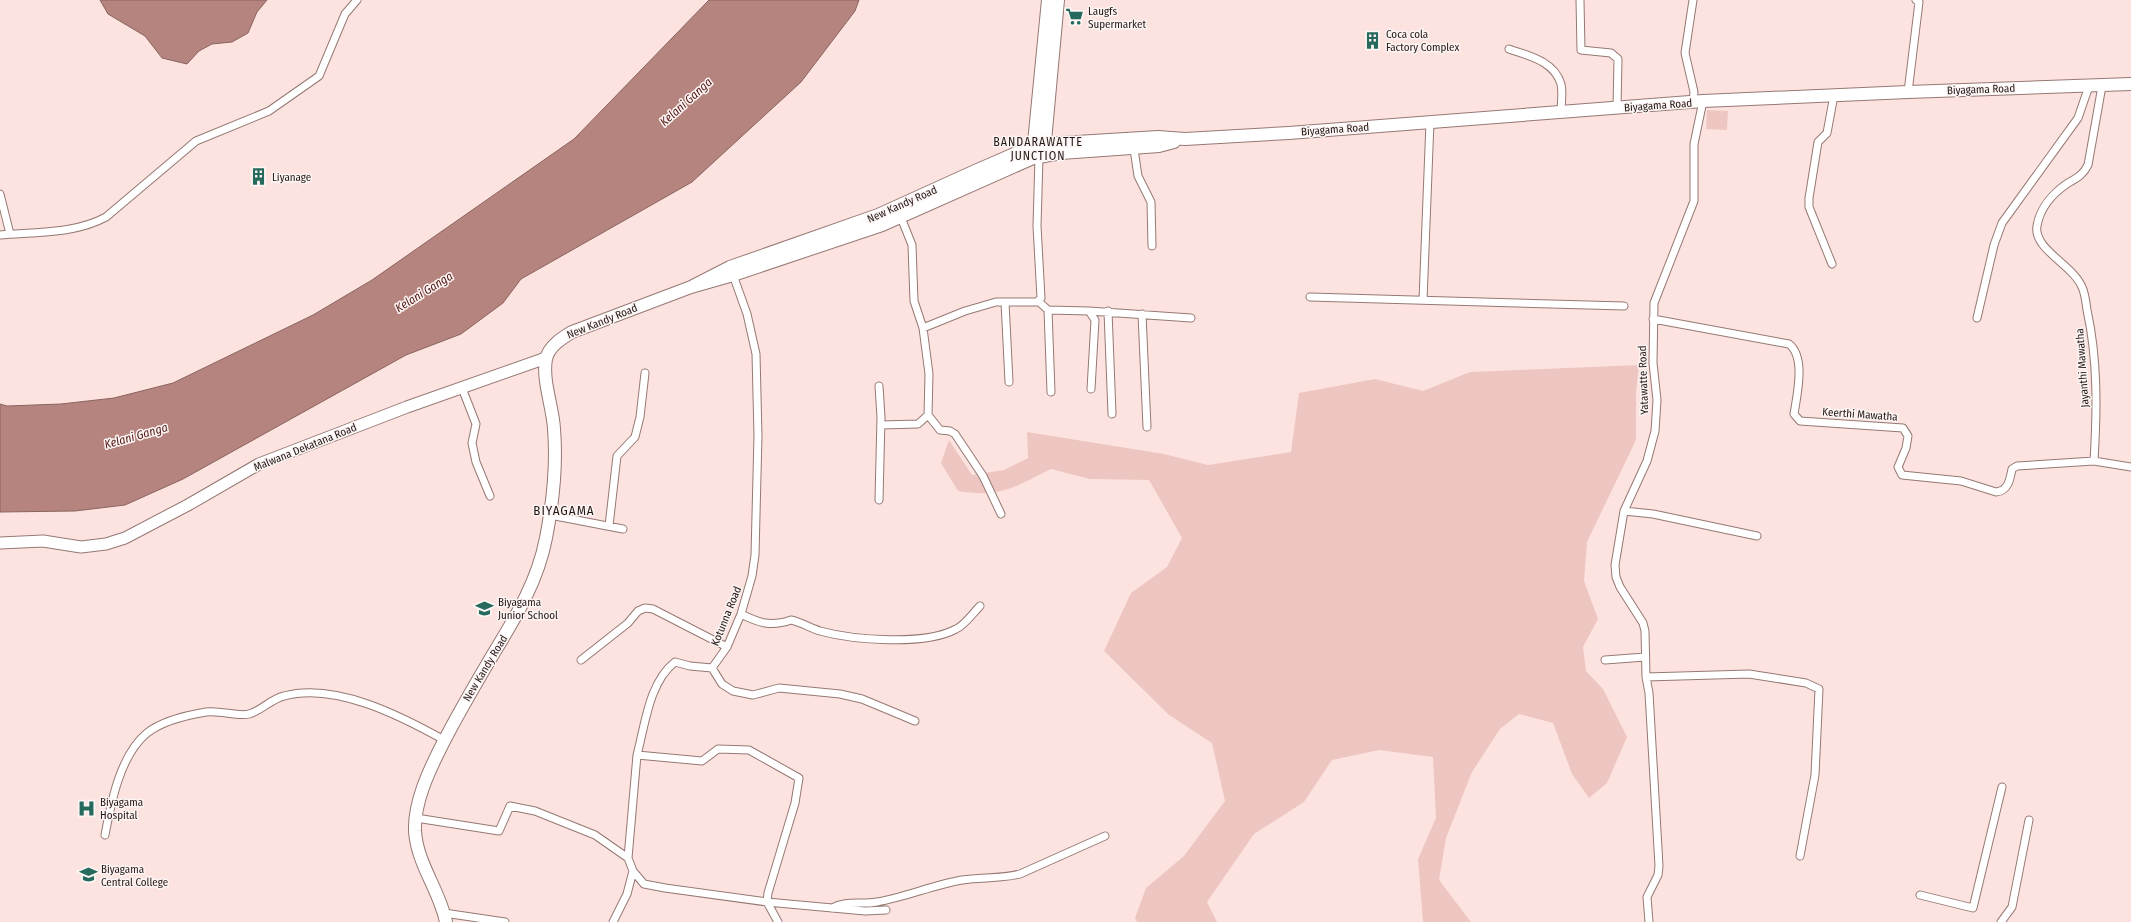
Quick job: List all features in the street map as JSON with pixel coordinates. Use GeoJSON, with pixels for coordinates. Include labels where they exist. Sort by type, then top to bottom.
{"type":"FeatureCollection","features":[{"type":"Feature","properties":{"kind":"main road"},"geometry":{"type":"LineString","coordinates":[[1039,152],[1048,0]]}},
{"type":"Feature","properties":{"kind":"main road"},"geometry":{"type":"LineString","coordinates":[[1039,152],[1058,0]]}},
{"type":"Feature","properties":{"kind":"main road","name":"Biyagama Road"},"geometry":{"type":"LineString","coordinates":[[1039,152],[1158,137],[1185,139],[1698,101],[2131,84]]}},
{"type":"Feature","properties":{"kind":"main road","name":"Biyagama Road"},"geometry":{"type":"LineString","coordinates":[[1039,152],[1158,146],[1185,139]]}},
{"type":"Feature","properties":{"kind":"main road","name":"New Kandy Road"},"geometry":{"type":"LineString","coordinates":[[445,917],[419,853],[415,831],[416,818],[425,782],[444,740],[530,588],[540,563],[550,515],[555,446],[546,358],[558,341],[572,332],[855,224],[899,212],[1039,152]]}},
{"type":"Feature","properties":{"kind":"main road","name":"Malwana Dekatana Road"},"geometry":{"type":"LineString","coordinates":[[0,543],[43,541],[81,546],[106,544],[125,538],[188,505],[259,464],[546,358]]}},
{"type":"Feature","properties":{"kind":"street"},"geometry":{"type":"LineString","coordinates":[[0,235],[78,229],[94,224],[106,217],[196,141],[269,111],[320,76],[345,14],[357,0]]}},
{"type":"Feature","properties":{"kind":"street"},"geometry":{"type":"LineString","coordinates":[[1580,0],[1581,50],[1611,53],[1618,59],[1618,108]]}},
{"type":"Feature","properties":{"kind":"street","name":"Yatawatte Road"},"geometry":{"type":"LineString","coordinates":[[1649,922],[1647,897],[1658,875],[1658,866],[1651,724],[1649,693],[1646,677],[1645,631],[1643,623],[1616,577],[1617,544],[1624,511],[1647,461],[1655,431],[1657,400],[1653,363],[1654,303],[1694,201],[1694,144],[1698,101],[1694,92],[1686,53],[1693,0]]}},
{"type":"Feature","properties":{"kind":"street"},"geometry":{"type":"LineString","coordinates":[[1908,92],[1919,2],[1916,0]]}},
{"type":"Feature","properties":{"kind":"street"},"geometry":{"type":"LineString","coordinates":[[1509,49],[1542,60],[1555,72],[1561,85],[1561,112]]}},
{"type":"Feature","properties":{"kind":"street"},"geometry":{"type":"LineString","coordinates":[[1977,318],[1994,245],[2002,223],[2078,118],[2089,86]]}},
{"type":"Feature","properties":{"kind":"street","name":"Jayanthi Mawatha"},"geometry":{"type":"LineString","coordinates":[[2094,461],[2096,395],[2095,362],[2091,329],[2083,287],[2075,275],[2044,246],[2036,234],[2037,225],[2044,205],[2067,184],[2084,173],[2088,165],[2102,86]]}},
{"type":"Feature","properties":{"kind":"street"},"geometry":{"type":"LineString","coordinates":[[1832,264],[1809,207],[1809,198],[1818,142],[1827,133],[1834,95]]}},
{"type":"Feature","properties":{"kind":"street"},"geometry":{"type":"LineString","coordinates":[[1423,300],[1430,122]]}},
{"type":"Feature","properties":{"kind":"street"},"geometry":{"type":"LineString","coordinates":[[1134,148],[1138,176],[1151,202],[1152,246]]}},
{"type":"Feature","properties":{"kind":"street"},"geometry":{"type":"LineString","coordinates":[[1038,301],[1041,294],[1036,226],[1039,152]]}},
{"type":"Feature","properties":{"kind":"street"},"geometry":{"type":"LineString","coordinates":[[0,194],[10,234]]}},
{"type":"Feature","properties":{"kind":"street"},"geometry":{"type":"LineString","coordinates":[[899,212],[912,245],[914,301],[923,328],[929,374],[928,415],[940,430],[950,431],[955,434],[976,464],[1001,514]]}},
{"type":"Feature","properties":{"kind":"street","name":"Kotunna Road"},"geometry":{"type":"LineString","coordinates":[[712,668],[727,646],[741,614],[752,576],[755,555],[758,389],[756,354],[753,335],[731,271]]}},
{"type":"Feature","properties":{"kind":"street"},"geometry":{"type":"LineString","coordinates":[[1310,297],[1624,306]]}},
{"type":"Feature","properties":{"kind":"street"},"geometry":{"type":"LineString","coordinates":[[923,328],[966,311],[996,302],[1038,301]]}},
{"type":"Feature","properties":{"kind":"street"},"geometry":{"type":"LineString","coordinates":[[1038,301],[1048,310],[1108,311],[1191,318]]}},
{"type":"Feature","properties":{"kind":"street"},"geometry":{"type":"LineString","coordinates":[[1005,302],[1009,382]]}},
{"type":"Feature","properties":{"kind":"street"},"geometry":{"type":"LineString","coordinates":[[1048,310],[1051,392]]}},
{"type":"Feature","properties":{"kind":"street"},"geometry":{"type":"LineString","coordinates":[[1089,311],[1095,320],[1091,389]]}},
{"type":"Feature","properties":{"kind":"street"},"geometry":{"type":"LineString","coordinates":[[1108,311],[1112,414]]}},
{"type":"Feature","properties":{"kind":"street"},"geometry":{"type":"LineString","coordinates":[[1142,314],[1147,427]]}},
{"type":"Feature","properties":{"kind":"street","name":"Keerthi Mawatha"},"geometry":{"type":"LineString","coordinates":[[1653,319],[1789,344],[1795,349],[1798,357],[1798,384],[1794,414],[1800,421],[1903,428],[1908,436],[1906,448],[1898,467],[1902,474],[1961,481],[1996,492],[2002,492],[2011,478],[2012,469],[2016,466],[2094,461]]}},
{"type":"Feature","properties":{"kind":"street"},"geometry":{"type":"LineString","coordinates":[[608,526],[617,456],[635,437],[640,417],[645,373]]}},
{"type":"Feature","properties":{"kind":"street"},"geometry":{"type":"LineString","coordinates":[[878,386],[881,425],[879,500]]}},
{"type":"Feature","properties":{"kind":"street"},"geometry":{"type":"LineString","coordinates":[[462,388],[476,424],[472,443],[476,462],[490,496]]}},
{"type":"Feature","properties":{"kind":"street"},"geometry":{"type":"LineString","coordinates":[[881,425],[918,424],[928,415]]}},
{"type":"Feature","properties":{"kind":"street"},"geometry":{"type":"LineString","coordinates":[[2094,461],[2131,467]]}},
{"type":"Feature","properties":{"kind":"street"},"geometry":{"type":"LineString","coordinates":[[1624,511],[1653,514],[1757,536]]}},
{"type":"Feature","properties":{"kind":"street"},"geometry":{"type":"LineString","coordinates":[[550,515],[623,529]]}},
{"type":"Feature","properties":{"kind":"street"},"geometry":{"type":"LineString","coordinates":[[741,614],[768,625],[780,624],[791,620],[820,631],[856,637],[903,640],[926,637],[957,629],[980,606]]}},
{"type":"Feature","properties":{"kind":"street"},"geometry":{"type":"LineString","coordinates":[[581,660],[628,623],[638,611],[645,608],[653,609],[727,646]]}},
{"type":"Feature","properties":{"kind":"street"},"geometry":{"type":"LineString","coordinates":[[1605,660],[1645,657]]}},
{"type":"Feature","properties":{"kind":"street"},"geometry":{"type":"LineString","coordinates":[[886,910],[865,911],[767,902],[644,884],[634,871],[628,858],[637,754],[650,702],[657,685],[668,667],[675,662],[690,666],[712,668],[722,684],[733,691],[754,695],[779,688],[840,694],[862,699],[915,721]]}},
{"type":"Feature","properties":{"kind":"street"},"geometry":{"type":"LineString","coordinates":[[1646,677],[1749,674],[1806,683],[1819,689],[1815,775],[1800,856]]}},
{"type":"Feature","properties":{"kind":"street"},"geometry":{"type":"LineString","coordinates":[[104,835],[113,795],[132,749],[147,733],[183,716],[220,711],[248,714],[283,696],[305,692],[328,694],[377,707],[444,740]]}},
{"type":"Feature","properties":{"kind":"street"},"geometry":{"type":"LineString","coordinates":[[637,754],[702,761],[718,749],[749,750],[799,778],[795,803],[767,902],[778,922]]}},
{"type":"Feature","properties":{"kind":"street"},"geometry":{"type":"LineString","coordinates":[[1920,895],[1972,908],[2002,787]]}},
{"type":"Feature","properties":{"kind":"street"},"geometry":{"type":"LineString","coordinates":[[416,818],[499,831],[510,806],[536,811],[595,835],[628,858]]}},
{"type":"Feature","properties":{"kind":"street"},"geometry":{"type":"LineString","coordinates":[[2001,922],[2012,907],[2029,820]]}},
{"type":"Feature","properties":{"kind":"street"},"geometry":{"type":"LineString","coordinates":[[832,908],[840,904],[880,902],[962,880],[1008,877],[1020,874],[1104,836]]}},
{"type":"Feature","properties":{"kind":"street"},"geometry":{"type":"LineString","coordinates":[[613,922],[627,894],[634,871]]}},
{"type":"Feature","properties":{"kind":"street"},"geometry":{"type":"LineString","coordinates":[[445,917],[505,922]]}},
{"type":"Feature","properties":{"kind":"shaded area"},"geometry":{"type":"Polygon","coordinates":[[[1707,110],[1728,111],[1727,130],[1706,129],[1707,110]]]}},
{"type":"Feature","properties":{"kind":"shaded area"},"geometry":{"type":"Polygon","coordinates":[[[1639,365],[1636,392],[1636,440],[1587,542],[1584,581],[1598,619],[1583,647],[1586,671],[1603,689],[1627,737],[1607,783],[1589,798],[1572,774],[1553,723],[1519,714],[1500,729],[1472,772],[1446,838],[1439,880],[1471,922],[1423,922],[1418,859],[1436,818],[1433,757],[1379,750],[1332,760],[1304,802],[1254,834],[1207,902],[1217,922],[1137,922],[1135,918],[1146,888],[1184,856],[1225,801],[1212,743],[1169,715],[1104,651],[1131,593],[1167,567],[1182,538],[1149,480],[1090,479],[1051,469],[1017,486],[996,492],[973,493],[958,491],[941,463],[949,440],[972,475],[1004,470],[1028,458],[1027,432],[1164,454],[1208,465],[1291,452],[1299,393],[1375,379],[1423,391],[1470,372],[1639,365]]]}},
{"type":"Feature","properties":{"kind":"water"},"geometry":{"type":"Polygon","coordinates":[[[100,0],[267,0],[257,12],[248,33],[232,42],[212,44],[199,51],[187,64],[162,58],[145,36],[108,14],[100,0]]]}},
{"type":"Feature","properties":{"kind":"water","name":"Kelani Ganga"},"geometry":{"type":"Polygon","coordinates":[[[709,0],[859,0],[855,11],[801,82],[692,182],[521,279],[503,303],[461,334],[406,355],[183,479],[125,505],[75,511],[0,512],[0,404],[7,406],[61,404],[114,398],[173,383],[313,315],[372,280],[574,139],[709,0]]]}},
{"type":"Feature","properties":{"kind":"place","name":"Laugfs Supermarket"},"geometry":{"type":"Point","coordinates":[1075,17]}},
{"type":"Feature","properties":{"kind":"place","name":"Coca cola Factory Complex"},"geometry":{"type":"Point","coordinates":[1373,40]}},
{"type":"Feature","properties":{"kind":"place","name":"Liyanage"},"geometry":{"type":"Point","coordinates":[259,177]}},
{"type":"Feature","properties":{"kind":"place","name":"Biyagama Junior School"},"geometry":{"type":"Point","coordinates":[485,608]}},
{"type":"Feature","properties":{"kind":"place","name":"Biyagama Hospital"},"geometry":{"type":"Point","coordinates":[87,808]}},
{"type":"Feature","properties":{"kind":"place","name":"Biyagama Central College"},"geometry":{"type":"Point","coordinates":[88,875]}},
{"type":"Feature","properties":{"kind":"district","name":"BANDARAWATTE JUNCTION"},"geometry":{"type":"Point","coordinates":[1038,149]}},
{"type":"Feature","properties":{"kind":"district","name":"BIYAGAMA"},"geometry":{"type":"Point","coordinates":[564,510]}}]}
